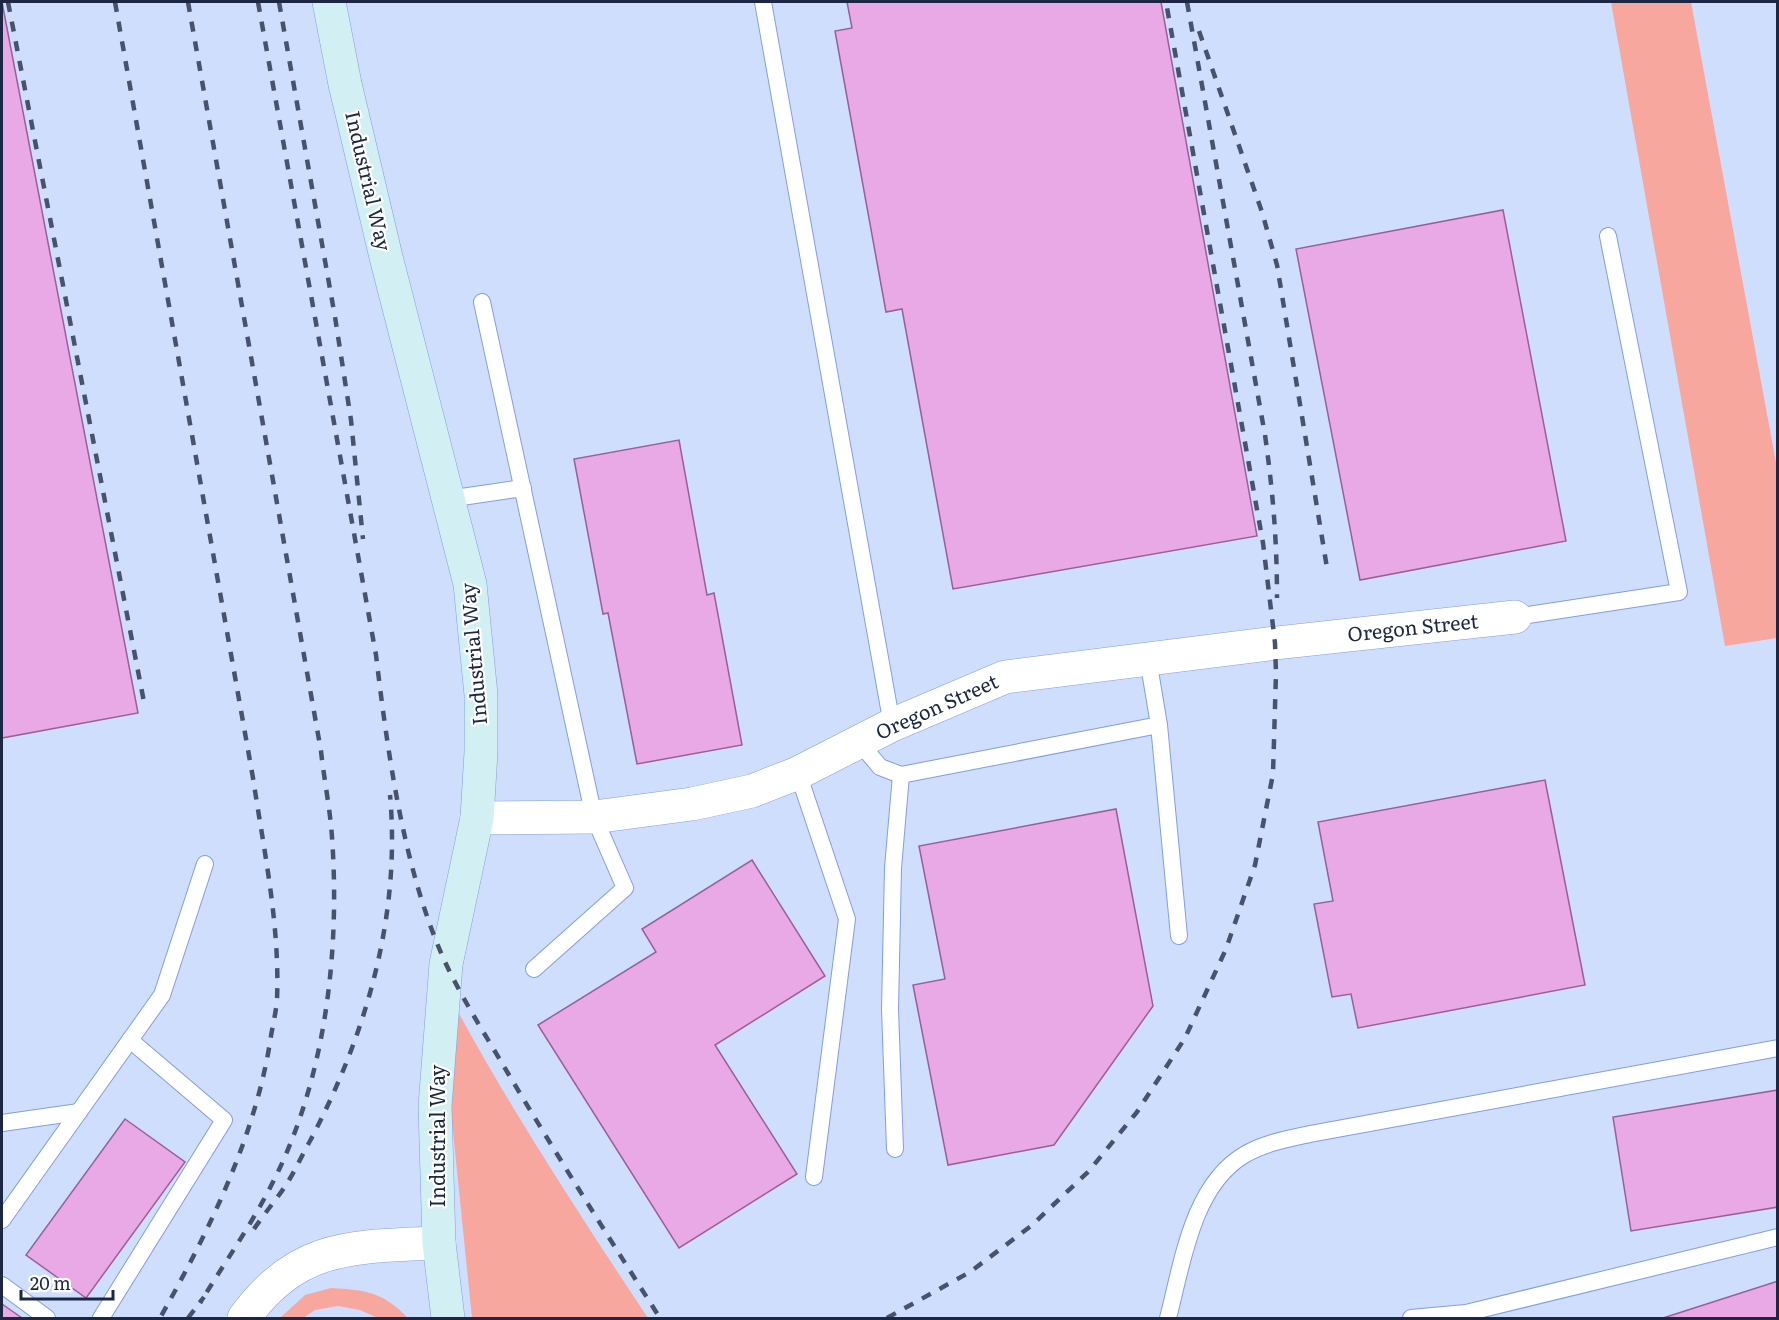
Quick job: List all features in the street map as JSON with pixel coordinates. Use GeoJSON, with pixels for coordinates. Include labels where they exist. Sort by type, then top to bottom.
{"type":"FeatureCollection","features":[{"type":"Feature","properties":{"kind":"street","name":"Industrial Way"},"geometry":{"type":"LineString","coordinates":[[328,2],[380,234],[470,584],[481,695],[481,752],[477,818],[445,975],[435,1106],[439,1243],[448,1318]]}},
{"type":"Feature","properties":{"kind":"street","name":"Oregon Street"},"geometry":{"type":"LineString","coordinates":[[477,818],[594,818],[692,804],[752,791],[798,773],[892,725],[1005,677],[1515,617]]}},
{"type":"Feature","properties":{"kind":"street"},"geometry":{"type":"LineString","coordinates":[[252,1308],[284,1275],[313,1259],[351,1249],[439,1243]]}},
{"type":"Feature","properties":{"kind":"lane"},"geometry":{"type":"LineString","coordinates":[[763,2],[892,725]]}},
{"type":"Feature","properties":{"kind":"lane"},"geometry":{"type":"LineString","coordinates":[[1515,617],[1679,592],[1608,236]]}},
{"type":"Feature","properties":{"kind":"lane"},"geometry":{"type":"LineString","coordinates":[[482,302],[594,818],[625,888],[534,969]]}},
{"type":"Feature","properties":{"kind":"lane"},"geometry":{"type":"LineString","coordinates":[[448,499],[523,488]]}},
{"type":"Feature","properties":{"kind":"lane"},"geometry":{"type":"LineString","coordinates":[[1148,659],[1160,725],[1179,936]]}},
{"type":"Feature","properties":{"kind":"lane"},"geometry":{"type":"LineString","coordinates":[[859,742],[880,767],[901,775],[1160,725]]}},
{"type":"Feature","properties":{"kind":"lane"},"geometry":{"type":"LineString","coordinates":[[798,773],[847,920],[814,1177]]}},
{"type":"Feature","properties":{"kind":"lane"},"geometry":{"type":"LineString","coordinates":[[895,1149],[890,1009],[893,868],[901,775]]}},
{"type":"Feature","properties":{"kind":"lane"},"geometry":{"type":"LineString","coordinates":[[2,1220],[162,995],[205,864]]}},
{"type":"Feature","properties":{"kind":"lane"},"geometry":{"type":"LineString","coordinates":[[101,1318],[224,1120],[130,1040]]}},
{"type":"Feature","properties":{"kind":"lane"},"geometry":{"type":"LineString","coordinates":[[1168,1318],[1195,1218],[1210,1188],[1221,1173],[1232,1164],[1259,1148],[1274,1142],[1310,1134],[1778,1048]]}},
{"type":"Feature","properties":{"kind":"lane"},"geometry":{"type":"LineString","coordinates":[[2,1123],[79,1112]]}},
{"type":"Feature","properties":{"kind":"lane"},"geometry":{"type":"LineString","coordinates":[[1411,1318],[1466,1313],[1778,1237]]}},
{"type":"Feature","properties":{"kind":"lane"},"geometry":{"type":"LineString","coordinates":[[2,1285],[47,1318]]}},
{"type":"Feature","properties":{"kind":"shaded area"},"geometry":{"type":"Polygon","coordinates":[[[2,2],[1777,2],[1777,1318],[2,1318],[2,2]]]}},
{"type":"Feature","properties":{"kind":"shaded area"},"geometry":{"type":"Polygon","coordinates":[[[1611,2],[1691,2],[1777,468],[1777,638],[1725,646],[1611,2]]]}},
{"type":"Feature","properties":{"kind":"shaded area"},"geometry":{"type":"Polygon","coordinates":[[[456,1008],[573,1204],[648,1318],[472,1318],[452,1122],[451,1074],[456,1008]]]}},
{"type":"Feature","properties":{"kind":"shaded area"},"geometry":{"type":"Polygon","coordinates":[[[331,1288],[373,1294],[399,1309],[408,1318],[378,1318],[360,1310],[338,1306],[315,1310],[303,1318],[280,1318],[305,1295],[331,1288]]]}},
{"type":"Feature","properties":{"kind":"building"},"geometry":{"type":"Polygon","coordinates":[[[2,2],[138,713],[2,738],[2,2]]]}},
{"type":"Feature","properties":{"kind":"building"},"geometry":{"type":"Polygon","coordinates":[[[847,2],[1161,2],[1257,536],[953,589],[902,309],[886,312],[835,31],[852,28],[847,2]]]}},
{"type":"Feature","properties":{"kind":"building"},"geometry":{"type":"Polygon","coordinates":[[[1503,210],[1566,541],[1360,580],[1296,249],[1503,210]]]}},
{"type":"Feature","properties":{"kind":"building"},"geometry":{"type":"Polygon","coordinates":[[[679,440],[707,595],[714,593],[742,745],[637,764],[608,613],[603,614],[574,459],[679,440]]]}},
{"type":"Feature","properties":{"kind":"building"},"geometry":{"type":"Polygon","coordinates":[[[1545,780],[1585,985],[1358,1028],[1351,994],[1332,997],[1314,904],[1333,901],[1318,822],[1545,780]]]}},
{"type":"Feature","properties":{"kind":"building"},"geometry":{"type":"Polygon","coordinates":[[[1116,809],[1153,1006],[1054,1145],[948,1165],[913,985],[945,979],[919,846],[1116,809]]]}},
{"type":"Feature","properties":{"kind":"building"},"geometry":{"type":"Polygon","coordinates":[[[752,860],[825,976],[715,1045],[797,1174],[679,1248],[538,1025],[656,952],[642,929],[752,860]]]}},
{"type":"Feature","properties":{"kind":"building"},"geometry":{"type":"Polygon","coordinates":[[[1778,1090],[1778,1207],[1631,1231],[1613,1117],[1778,1090]]]}},
{"type":"Feature","properties":{"kind":"building"},"geometry":{"type":"Polygon","coordinates":[[[125,1119],[185,1162],[86,1298],[26,1255],[125,1119]]]}},
{"type":"Feature","properties":{"kind":"building"},"geometry":{"type":"Polygon","coordinates":[[[1778,1281],[1778,1318],[1663,1318],[1778,1281]]]}},
{"type":"Feature","properties":{"kind":"building"},"geometry":{"type":"Polygon","coordinates":[[[2,1304],[22,1318],[2,1318],[2,1304]]]}},
{"type":"Feature","properties":{"kind":"railway"},"geometry":{"type":"LineString","coordinates":[[8,2],[144,702]]}},
{"type":"Feature","properties":{"kind":"railway"},"geometry":{"type":"LineString","coordinates":[[115,2],[253,778],[274,916],[277,972],[277,1004],[264,1073],[242,1146],[213,1217],[160,1318]]}},
{"type":"Feature","properties":{"kind":"railway"},"geometry":{"type":"LineString","coordinates":[[188,2],[321,751],[331,826],[334,880],[334,924],[326,1012],[307,1097],[267,1194],[200,1303]]}},
{"type":"Feature","properties":{"kind":"railway"},"geometry":{"type":"LineString","coordinates":[[258,2],[376,655],[392,773],[419,891],[431,929],[468,1006],[660,1318]]}},
{"type":"Feature","properties":{"kind":"railway"},"geometry":{"type":"LineString","coordinates":[[279,2],[335,317],[351,420],[363,539]]}},
{"type":"Feature","properties":{"kind":"railway"},"geometry":{"type":"LineString","coordinates":[[887,1318],[970,1272],[1031,1226],[1089,1171],[1137,1112],[1185,1038],[1226,949],[1255,865],[1273,774],[1275,643],[1263,543],[1166,2]]}},
{"type":"Feature","properties":{"kind":"railway"},"geometry":{"type":"LineString","coordinates":[[1187,2],[1265,435],[1274,516],[1277,598]]}},
{"type":"Feature","properties":{"kind":"railway"},"geometry":{"type":"LineString","coordinates":[[1199,31],[1262,212],[1277,265],[1328,574]]}},
{"type":"Feature","properties":{"kind":"railway"},"geometry":{"type":"LineString","coordinates":[[254,1229],[286,1185],[310,1141],[348,1059],[363,1017],[375,974],[390,885],[392,840],[390,795]]}},
{"type":"Feature","properties":{"kind":"railway"},"geometry":{"type":"LineString","coordinates":[[188,1318],[204,1297]]}}]}
